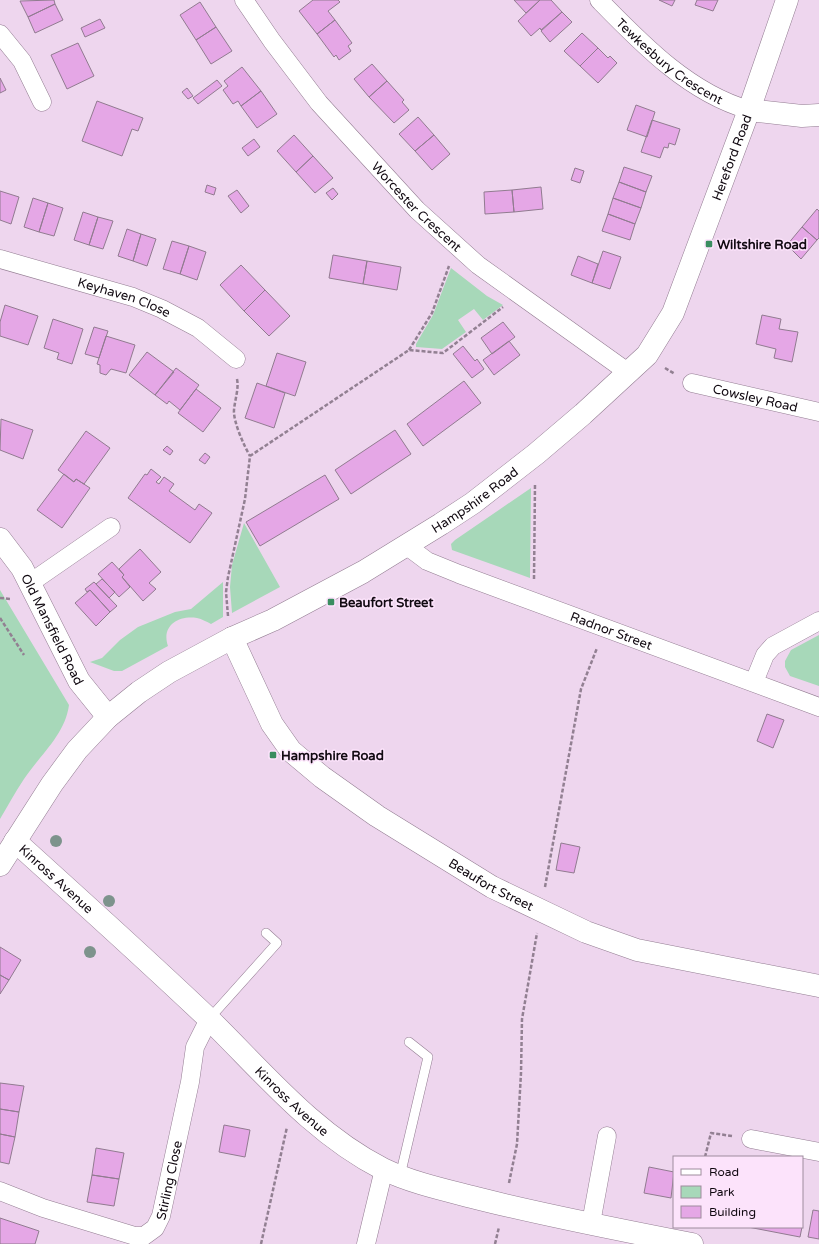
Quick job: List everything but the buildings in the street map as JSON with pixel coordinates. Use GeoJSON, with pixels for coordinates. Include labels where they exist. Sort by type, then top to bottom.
{"type":"FeatureCollection","features":[{"type":"Feature","properties":{"kind":"street","name":"Worcester Crescent"},"geometry":{"type":"LineString","coordinates":[[244,0],[276,47],[340,128],[417,210],[456,247],[519,295],[629,372]]}},
{"type":"Feature","properties":{"kind":"street","name":"Tewkesbury Crescent"},"geometry":{"type":"LineString","coordinates":[[599,0],[658,57],[710,96],[730,105],[749,110]]}},
{"type":"Feature","properties":{"kind":"street","name":"Hereford Road"},"geometry":{"type":"LineString","coordinates":[[673,313],[749,110],[787,0]]}},
{"type":"Feature","properties":{"kind":"street"},"geometry":{"type":"LineString","coordinates":[[0,34],[22,61],[42,102]]}},
{"type":"Feature","properties":{"kind":"street"},"geometry":{"type":"LineString","coordinates":[[749,110],[802,116],[819,115]]}},
{"type":"Feature","properties":{"kind":"street","name":"Keyhaven Close"},"geometry":{"type":"LineString","coordinates":[[0,259],[133,297],[162,309],[198,328],[236,359]]}},
{"type":"Feature","properties":{"kind":"street","name":"Hampshire Road"},"geometry":{"type":"LineString","coordinates":[[0,865],[52,784],[77,750],[108,717],[158,679],[232,638],[273,620],[316,598],[407,546],[473,503],[536,454],[648,355],[673,313]]}},
{"type":"Feature","properties":{"kind":"street","name":"Cowsley Road"},"geometry":{"type":"LineString","coordinates":[[692,383],[819,412]]}},
{"type":"Feature","properties":{"kind":"street"},"geometry":{"type":"LineString","coordinates":[[30,583],[111,527]]}},
{"type":"Feature","properties":{"kind":"street","name":"Old Mansfield Road"},"geometry":{"type":"LineString","coordinates":[[0,539],[22,568],[79,681],[108,717]]}},
{"type":"Feature","properties":{"kind":"street","name":"Radnor Street"},"geometry":{"type":"LineString","coordinates":[[407,546],[436,565],[819,707]]}},
{"type":"Feature","properties":{"kind":"street"},"geometry":{"type":"LineString","coordinates":[[754,682],[765,655],[773,646],[819,621]]}},
{"type":"Feature","properties":{"kind":"street","name":"Beaufort Street"},"geometry":{"type":"LineString","coordinates":[[232,638],[272,724],[291,751],[322,777],[377,816],[492,887],[586,932],[637,950],[819,986]]}},
{"type":"Feature","properties":{"kind":"street","name":"Kinross Avenue"},"geometry":{"type":"LineString","coordinates":[[15,841],[209,1019],[309,1118],[346,1147],[392,1173],[432,1186],[504,1205],[591,1223],[640,1239],[692,1244]]}},
{"type":"Feature","properties":{"kind":"street","name":"Stirling Close"},"geometry":{"type":"LineString","coordinates":[[0,1191],[43,1208],[147,1240],[161,1216],[190,1082],[195,1047],[209,1019]]}},
{"type":"Feature","properties":{"kind":"street"},"geometry":{"type":"LineString","coordinates":[[591,1223],[607,1136]]}},
{"type":"Feature","properties":{"kind":"street"},"geometry":{"type":"LineString","coordinates":[[751,1139],[819,1152]]}},
{"type":"Feature","properties":{"kind":"street"},"geometry":{"type":"LineString","coordinates":[[366,1244],[392,1173]]}},
{"type":"Feature","properties":{"kind":"lane"},"geometry":{"type":"LineString","coordinates":[[209,1019],[277,943],[266,933]]}},
{"type":"Feature","properties":{"kind":"lane"},"geometry":{"type":"LineString","coordinates":[[392,1173],[428,1056],[409,1042]]}},
{"type":"Feature","properties":{"kind":"path"},"geometry":{"type":"LineString","coordinates":[[250,456],[409,350],[420,335],[432,313],[456,247]]}},
{"type":"Feature","properties":{"kind":"path"},"geometry":{"type":"LineString","coordinates":[[409,350],[443,353],[519,295]]}},
{"type":"Feature","properties":{"kind":"path"},"geometry":{"type":"LineString","coordinates":[[648,355],[667,370],[692,383]]}},
{"type":"Feature","properties":{"kind":"path"},"geometry":{"type":"LineString","coordinates":[[232,638],[226,592],[245,499],[250,456],[244,447],[235,417],[234,410],[238,383],[236,376],[236,359]]}},
{"type":"Feature","properties":{"kind":"path"},"geometry":{"type":"LineString","coordinates":[[533,602],[536,454]]}},
{"type":"Feature","properties":{"kind":"path"},"geometry":{"type":"LineString","coordinates":[[0,618],[24,655]]}},
{"type":"Feature","properties":{"kind":"path"},"geometry":{"type":"LineString","coordinates":[[261,1244],[292,1102]]}},
{"type":"Feature","properties":{"kind":"path"},"geometry":{"type":"LineString","coordinates":[[705,1156],[711,1133],[751,1139]]}},
{"type":"Feature","properties":{"kind":"green space"},"geometry":{"type":"Polygon","coordinates":[[[451,268],[487,296],[503,305],[483,320],[474,309],[458,320],[466,332],[442,349],[416,347],[416,344],[433,315],[451,268]]]}},
{"type":"Feature","properties":{"kind":"green space"},"geometry":{"type":"Polygon","coordinates":[[[531,488],[530,578],[452,550],[451,544],[455,540],[531,488]]]}},
{"type":"Feature","properties":{"kind":"green space"},"geometry":{"type":"Polygon","coordinates":[[[244,523],[280,587],[232,613],[230,587],[232,565],[244,523]]]}},
{"type":"Feature","properties":{"kind":"green space"},"geometry":{"type":"Polygon","coordinates":[[[223,582],[223,617],[211,624],[197,618],[183,618],[178,620],[173,623],[167,633],[166,639],[168,646],[122,671],[114,671],[90,662],[102,658],[120,640],[138,627],[175,612],[191,609],[223,582]]]}},
{"type":"Feature","properties":{"kind":"green space"},"geometry":{"type":"Polygon","coordinates":[[[0,590],[69,705],[63,726],[51,744],[30,770],[0,819],[0,590]]]}},
{"type":"Feature","properties":{"kind":"green space"},"geometry":{"type":"Polygon","coordinates":[[[819,635],[819,686],[790,676],[785,667],[785,661],[791,650],[819,635]]]}},
{"type":"Feature","properties":{"kind":"place","name":"Wiltshire Road"},"geometry":{"type":"Point","coordinates":[709,244]}},
{"type":"Feature","properties":{"kind":"place","name":"Beaufort Street"},"geometry":{"type":"Point","coordinates":[331,602]}},
{"type":"Feature","properties":{"kind":"place","name":"Hampshire Road"},"geometry":{"type":"Point","coordinates":[273,755]}}]}
